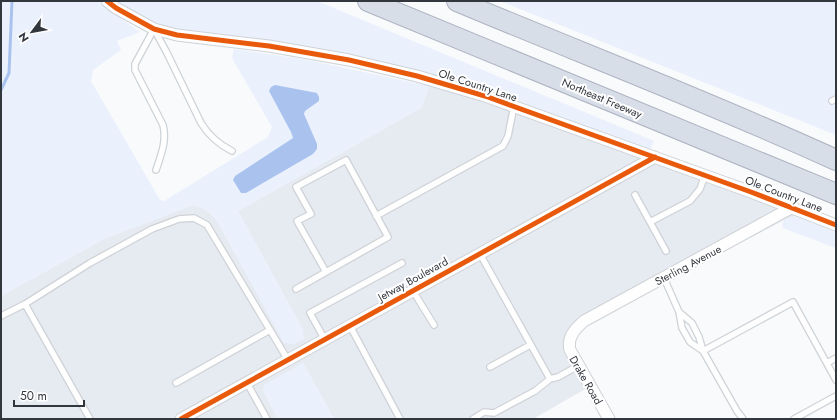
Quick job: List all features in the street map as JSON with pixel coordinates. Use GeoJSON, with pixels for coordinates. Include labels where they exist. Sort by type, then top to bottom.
{"type":"FeatureCollection","features":[{"type":"Feature","properties":{"kind":"highway","name":"Northeast Freeway"},"geometry":{"type":"LineString","coordinates":[[368,1],[836,194]]}},
{"type":"Feature","properties":{"kind":"highway"},"geometry":{"type":"LineString","coordinates":[[457,1],[768,130],[836,160]]}},
{"type":"Feature","properties":{"kind":"highway"},"geometry":{"type":"LineString","coordinates":[[768,130],[836,155]]}},
{"type":"Feature","properties":{"kind":"street","name":"Ole Country Lane"},"geometry":{"type":"LineString","coordinates":[[107,1],[116,8],[154,29],[177,35],[269,46],[349,60],[417,76],[514,106],[705,175],[836,225]]}},
{"type":"Feature","properties":{"kind":"street","name":"Jetway Boulevard"},"geometry":{"type":"LineString","coordinates":[[181,419],[655,157]]}},
{"type":"Feature","properties":{"kind":"street","name":"Sterling Avenue"},"geometry":{"type":"LineString","coordinates":[[584,321],[791,208]]}},
{"type":"Feature","properties":{"kind":"street","name":"Drake Road"},"geometry":{"type":"LineString","coordinates":[[584,321],[575,329],[568,344],[578,366],[609,419]]}},
{"type":"Feature","properties":{"kind":"lane"},"geometry":{"type":"LineString","coordinates":[[154,29],[201,124],[208,134],[216,141],[232,151]]}},
{"type":"Feature","properties":{"kind":"lane"},"geometry":{"type":"LineString","coordinates":[[154,29],[135,64],[135,70],[163,125],[165,134],[163,149],[156,170]]}},
{"type":"Feature","properties":{"kind":"lane"},"geometry":{"type":"LineString","coordinates":[[376,216],[503,146],[508,136],[514,106]]}},
{"type":"Feature","properties":{"kind":"lane"},"geometry":{"type":"LineString","coordinates":[[296,289],[388,238],[346,160],[296,187],[311,214],[298,221],[326,272]]}},
{"type":"Feature","properties":{"kind":"lane"},"geometry":{"type":"LineString","coordinates":[[650,222],[690,201],[700,189],[705,175]]}},
{"type":"Feature","properties":{"kind":"lane"},"geometry":{"type":"LineString","coordinates":[[635,195],[666,251]]}},
{"type":"Feature","properties":{"kind":"lane"},"geometry":{"type":"LineString","coordinates":[[1,316],[25,304],[90,264],[152,229],[179,219],[194,218],[207,224],[288,360]]}},
{"type":"Feature","properties":{"kind":"lane"},"geometry":{"type":"LineString","coordinates":[[480,254],[550,380]]}},
{"type":"Feature","properties":{"kind":"lane"},"geometry":{"type":"LineString","coordinates":[[325,340],[310,313],[402,263]]}},
{"type":"Feature","properties":{"kind":"lane"},"geometry":{"type":"LineString","coordinates":[[664,278],[679,312],[682,328],[690,342],[703,351]]}},
{"type":"Feature","properties":{"kind":"lane"},"geometry":{"type":"LineString","coordinates":[[413,291],[434,325]]}},
{"type":"Feature","properties":{"kind":"lane"},"geometry":{"type":"LineString","coordinates":[[703,351],[793,302],[836,380]]}},
{"type":"Feature","properties":{"kind":"lane"},"geometry":{"type":"LineString","coordinates":[[25,304],[90,419]]}},
{"type":"Feature","properties":{"kind":"lane"},"geometry":{"type":"LineString","coordinates":[[679,312],[692,323],[699,337],[703,351],[743,419]]}},
{"type":"Feature","properties":{"kind":"lane"},"geometry":{"type":"LineString","coordinates":[[350,326],[400,419]]}},
{"type":"Feature","properties":{"kind":"lane"},"geometry":{"type":"LineString","coordinates":[[176,383],[270,330]]}},
{"type":"Feature","properties":{"kind":"lane"},"geometry":{"type":"LineString","coordinates":[[490,367],[530,345]]}},
{"type":"Feature","properties":{"kind":"lane"},"geometry":{"type":"LineString","coordinates":[[827,364],[836,358]]}},
{"type":"Feature","properties":{"kind":"lane"},"geometry":{"type":"LineString","coordinates":[[473,419],[484,412],[494,413],[535,392],[550,380],[578,366]]}},
{"type":"Feature","properties":{"kind":"lane"},"geometry":{"type":"LineString","coordinates":[[247,382],[267,419]]}},
{"type":"Feature","properties":{"kind":"lane"},"geometry":{"type":"LineString","coordinates":[[794,419],[836,396]]}},
{"type":"Feature","properties":{"kind":"shaded area"},"geometry":{"type":"Polygon","coordinates":[[[1,1],[97,1],[140,32],[117,41],[121,50],[93,70],[91,81],[160,200],[164,201],[268,137],[272,127],[232,58],[234,49],[303,59],[430,86],[421,108],[238,211],[303,330],[304,339],[293,344],[284,343],[216,219],[205,209],[193,205],[106,238],[1,296],[1,1]],[[317,93],[305,111],[319,101],[317,93]],[[305,111],[291,132],[293,138],[235,176],[246,193],[313,154],[317,149],[304,114],[305,111]]]}},
{"type":"Feature","properties":{"kind":"shaded area"},"geometry":{"type":"Polygon","coordinates":[[[115,1],[317,1],[654,141],[650,150],[433,76],[170,28],[153,22],[115,1]]]}},
{"type":"Feature","properties":{"kind":"shaded area"},"geometry":{"type":"Polygon","coordinates":[[[500,1],[836,1],[836,135],[500,1]]]}},
{"type":"Feature","properties":{"kind":"shaded area"},"geometry":{"type":"Polygon","coordinates":[[[433,76],[523,104],[800,204],[796,216],[784,220],[586,325],[576,336],[574,345],[578,357],[594,384],[533,419],[334,419],[303,363],[263,390],[278,419],[1,419],[1,296],[106,238],[193,205],[205,209],[216,219],[284,342],[293,344],[303,339],[303,330],[238,211],[421,108],[433,76]]]}},
{"type":"Feature","properties":{"kind":"shaded area"},"geometry":{"type":"Polygon","coordinates":[[[796,216],[836,232],[836,248],[783,228],[782,224],[784,220],[796,216]]]}},
{"type":"Feature","properties":{"kind":"shaded area"},"geometry":{"type":"Polygon","coordinates":[[[303,363],[334,419],[278,419],[263,390],[264,385],[303,363]]]}},
{"type":"Feature","properties":{"kind":"water"},"geometry":{"type":"Polygon","coordinates":[[[275,85],[317,93],[319,101],[305,111],[304,114],[317,144],[317,149],[313,154],[246,193],[241,193],[233,180],[235,176],[293,138],[269,91],[271,87],[275,85]]]}},
{"type":"Feature","properties":{"kind":"waterway"},"geometry":{"type":"LineString","coordinates":[[1,90],[9,73],[12,1]]}},
{"type":"Feature","properties":{"kind":"cycle path"},"geometry":{"type":"LineString","coordinates":[[107,1],[116,8],[154,29],[177,35],[269,46],[349,60],[417,76],[485,96],[751,192],[836,225]]}},
{"type":"Feature","properties":{"kind":"cycle path"},"geometry":{"type":"LineString","coordinates":[[181,419],[655,157]]}}]}
